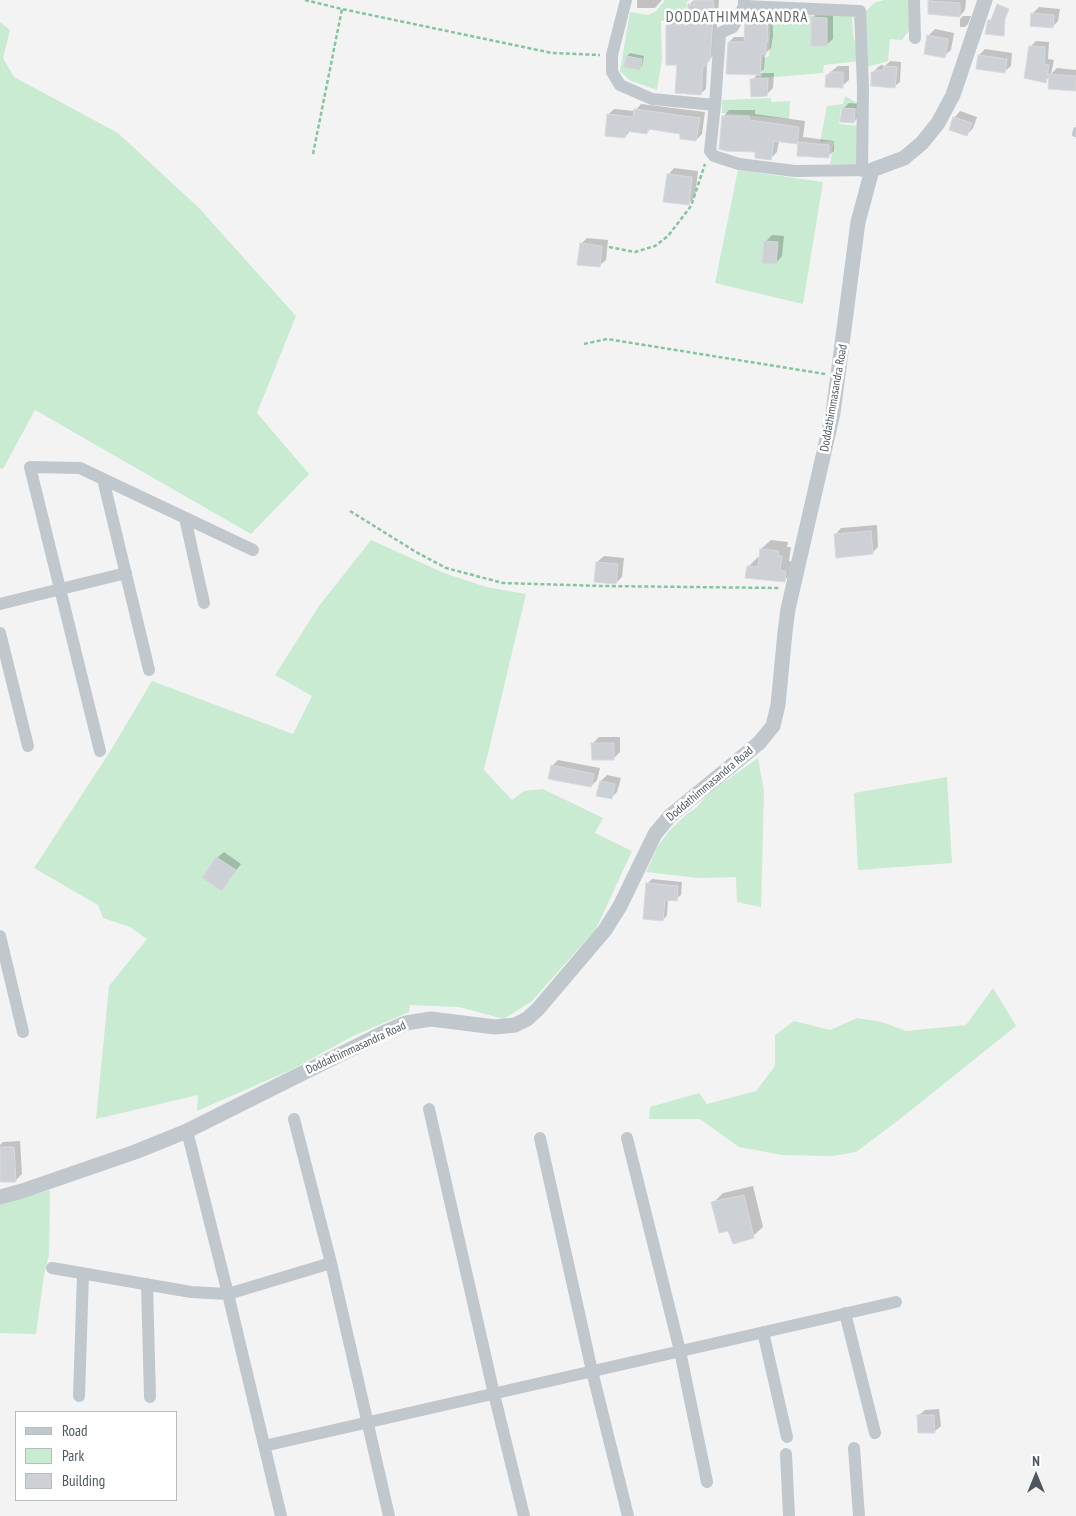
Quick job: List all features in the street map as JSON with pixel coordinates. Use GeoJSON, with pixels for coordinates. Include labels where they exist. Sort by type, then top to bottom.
{"type":"FeatureCollection","features":[{"type":"Feature","properties":{"kind":"street"},"geometry":{"type":"LineString","coordinates":[[626,0],[612,55],[612,72],[620,85],[652,99],[715,105]]}},
{"type":"Feature","properties":{"kind":"street"},"geometry":{"type":"LineString","coordinates":[[914,0],[915,38]]}},
{"type":"Feature","properties":{"kind":"street"},"geometry":{"type":"LineString","coordinates":[[867,170],[862,6],[744,3],[733,27],[720,33],[710,151],[714,156],[740,164],[795,171],[867,170],[904,158],[922,142],[938,123],[953,95],[985,0]]}},
{"type":"Feature","properties":{"kind":"street","name":"Doddathimmasandra Road"},"geometry":{"type":"LineString","coordinates":[[0,1197],[135,1152],[187,1131],[406,1022],[432,1019],[494,1027],[514,1025],[527,1019],[538,1009],[605,930],[620,906],[655,834],[670,816],[760,743],[773,726],[778,705],[784,632],[792,588],[823,465],[839,376],[858,222],[867,170]]}},
{"type":"Feature","properties":{"kind":"street"},"geometry":{"type":"LineString","coordinates":[[100,751],[30,467],[80,468],[253,550]]}},
{"type":"Feature","properties":{"kind":"street"},"geometry":{"type":"LineString","coordinates":[[104,479],[149,670]]}},
{"type":"Feature","properties":{"kind":"street"},"geometry":{"type":"LineString","coordinates":[[185,518],[204,603]]}},
{"type":"Feature","properties":{"kind":"street"},"geometry":{"type":"LineString","coordinates":[[0,604],[126,574]]}},
{"type":"Feature","properties":{"kind":"street"},"geometry":{"type":"LineString","coordinates":[[0,633],[28,746]]}},
{"type":"Feature","properties":{"kind":"street"},"geometry":{"type":"LineString","coordinates":[[0,936],[5,977],[23,1032]]}},
{"type":"Feature","properties":{"kind":"street"},"geometry":{"type":"LineString","coordinates":[[430,1109],[494,1394],[524,1516]]}},
{"type":"Feature","properties":{"kind":"street"},"geometry":{"type":"LineString","coordinates":[[294,1119],[331,1263],[389,1516]]}},
{"type":"Feature","properties":{"kind":"street"},"geometry":{"type":"LineString","coordinates":[[187,1131],[281,1516]]}},
{"type":"Feature","properties":{"kind":"street"},"geometry":{"type":"LineString","coordinates":[[540,1138],[592,1371],[628,1516]]}},
{"type":"Feature","properties":{"kind":"street"},"geometry":{"type":"LineString","coordinates":[[627,1138],[680,1351],[707,1482]]}},
{"type":"Feature","properties":{"kind":"street"},"geometry":{"type":"LineString","coordinates":[[52,1268],[191,1292],[228,1294],[331,1263]]}},
{"type":"Feature","properties":{"kind":"street"},"geometry":{"type":"LineString","coordinates":[[80,1396],[83,1274]]}},
{"type":"Feature","properties":{"kind":"street"},"geometry":{"type":"LineString","coordinates":[[148,1284],[150,1397]]}},
{"type":"Feature","properties":{"kind":"street"},"geometry":{"type":"LineString","coordinates":[[264,1446],[896,1302]]}},
{"type":"Feature","properties":{"kind":"street"},"geometry":{"type":"LineString","coordinates":[[845,1313],[875,1433]]}},
{"type":"Feature","properties":{"kind":"street"},"geometry":{"type":"LineString","coordinates":[[763,1332],[786,1437]]}},
{"type":"Feature","properties":{"kind":"street"},"geometry":{"type":"LineString","coordinates":[[854,1448],[859,1516]]}},
{"type":"Feature","properties":{"kind":"street"},"geometry":{"type":"LineString","coordinates":[[786,1454],[789,1516]]}},
{"type":"Feature","properties":{"kind":"path"},"geometry":{"type":"LineString","coordinates":[[304,0],[552,53],[612,55]]}},
{"type":"Feature","properties":{"kind":"path"},"geometry":{"type":"LineString","coordinates":[[313,154],[342,9]]}},
{"type":"Feature","properties":{"kind":"path"},"geometry":{"type":"LineString","coordinates":[[609,247],[635,252],[655,246],[668,236],[691,206],[706,162],[712,153]]}},
{"type":"Feature","properties":{"kind":"path"},"geometry":{"type":"LineString","coordinates":[[584,344],[607,339],[839,376]]}},
{"type":"Feature","properties":{"kind":"path"},"geometry":{"type":"LineString","coordinates":[[350,512],[446,568],[503,582],[602,586],[792,588]]}},
{"type":"Feature","properties":{"kind":"green space"},"geometry":{"type":"Polygon","coordinates":[[[665,0],[689,0],[687,2],[685,18],[661,21],[662,59],[657,90],[629,80],[620,71],[630,12],[648,15],[656,11],[665,0]]]}},
{"type":"Feature","properties":{"kind":"green space"},"geometry":{"type":"Polygon","coordinates":[[[884,0],[910,0],[913,25],[902,40],[890,39],[888,61],[867,67],[863,14],[874,3],[884,0]]]}},
{"type":"Feature","properties":{"kind":"green space"},"geometry":{"type":"Polygon","coordinates":[[[852,14],[853,34],[859,61],[824,65],[823,73],[762,78],[763,58],[769,56],[771,17],[852,14]]]}},
{"type":"Feature","properties":{"kind":"green space"},"geometry":{"type":"Polygon","coordinates":[[[0,22],[10,30],[3,58],[14,77],[118,133],[199,208],[296,316],[257,413],[309,474],[251,534],[35,410],[3,469],[0,468],[0,22]]]}},
{"type":"Feature","properties":{"kind":"green space"},"geometry":{"type":"Polygon","coordinates":[[[845,96],[859,104],[860,108],[841,108],[839,124],[860,126],[858,165],[830,164],[834,141],[820,142],[827,106],[843,104],[845,96]]]}},
{"type":"Feature","properties":{"kind":"green space"},"geometry":{"type":"Polygon","coordinates":[[[771,98],[771,102],[790,101],[789,119],[722,113],[722,100],[771,98]]]}},
{"type":"Feature","properties":{"kind":"green space"},"geometry":{"type":"Polygon","coordinates":[[[738,170],[823,182],[803,304],[715,283],[738,170]]]}},
{"type":"Feature","properties":{"kind":"green space"},"geometry":{"type":"Polygon","coordinates":[[[371,540],[444,573],[486,587],[526,594],[484,770],[512,800],[524,791],[543,789],[603,818],[595,833],[632,851],[596,929],[532,1001],[504,1019],[459,1007],[410,1005],[409,1012],[353,1036],[293,1069],[197,1111],[198,1095],[96,1119],[109,986],[147,939],[130,927],[103,918],[98,905],[34,868],[111,750],[152,681],[293,734],[312,696],[275,675],[319,606],[371,540]]]}},
{"type":"Feature","properties":{"kind":"green space"},"geometry":{"type":"Polygon","coordinates":[[[758,758],[764,791],[761,907],[737,902],[736,877],[698,878],[646,872],[658,846],[669,831],[696,808],[709,793],[758,758]]]}},
{"type":"Feature","properties":{"kind":"green space"},"geometry":{"type":"Polygon","coordinates":[[[947,777],[952,863],[858,870],[854,793],[947,777]]]}},
{"type":"Feature","properties":{"kind":"green space"},"geometry":{"type":"Polygon","coordinates":[[[993,988],[1016,1026],[856,1152],[833,1156],[782,1155],[739,1147],[700,1119],[649,1119],[650,1107],[699,1093],[707,1104],[756,1091],[775,1066],[775,1035],[794,1021],[830,1030],[857,1018],[882,1022],[906,1031],[966,1025],[993,988]]]}},
{"type":"Feature","properties":{"kind":"green space"},"geometry":{"type":"Polygon","coordinates":[[[50,1190],[49,1255],[44,1275],[36,1334],[0,1333],[0,1203],[50,1190]]]}},
{"type":"Feature","properties":{"kind":"building"},"geometry":{"type":"Polygon","coordinates":[[[694,0],[713,0],[714,5],[710,59],[708,59],[707,66],[703,66],[701,95],[675,93],[677,65],[666,65],[666,25],[687,25],[688,4],[694,5],[694,0]]]}},
{"type":"Feature","properties":{"kind":"building"},"geometry":{"type":"Polygon","coordinates":[[[928,1],[960,3],[960,17],[928,14],[928,1]]]}},
{"type":"Feature","properties":{"kind":"building"},"geometry":{"type":"Polygon","coordinates":[[[997,4],[1009,9],[1005,19],[1004,36],[985,34],[988,20],[991,20],[997,4]]]}},
{"type":"Feature","properties":{"kind":"building"},"geometry":{"type":"Polygon","coordinates":[[[1031,13],[1054,15],[1053,28],[1030,26],[1031,13]]]}},
{"type":"Feature","properties":{"kind":"building"},"geometry":{"type":"Polygon","coordinates":[[[749,14],[767,15],[768,42],[766,42],[766,55],[761,54],[760,75],[726,74],[728,42],[744,42],[745,22],[749,14]]]}},
{"type":"Feature","properties":{"kind":"building"},"geometry":{"type":"Polygon","coordinates":[[[811,17],[827,18],[827,46],[811,46],[811,17]]]}},
{"type":"Feature","properties":{"kind":"building"},"geometry":{"type":"Polygon","coordinates":[[[927,35],[948,39],[945,58],[924,54],[927,35]]]}},
{"type":"Feature","properties":{"kind":"building"},"geometry":{"type":"Polygon","coordinates":[[[1029,46],[1045,47],[1044,64],[1049,65],[1046,83],[1024,78],[1029,46]]]}},
{"type":"Feature","properties":{"kind":"building"},"geometry":{"type":"Polygon","coordinates":[[[978,55],[1007,59],[1005,73],[976,69],[978,55]]]}},
{"type":"Feature","properties":{"kind":"building"},"geometry":{"type":"Polygon","coordinates":[[[626,56],[642,59],[640,70],[624,67],[626,56]]]}},
{"type":"Feature","properties":{"kind":"building"},"geometry":{"type":"Polygon","coordinates":[[[884,66],[897,67],[895,88],[871,86],[871,72],[883,70],[884,66]]]}},
{"type":"Feature","properties":{"kind":"building"},"geometry":{"type":"Polygon","coordinates":[[[830,72],[843,72],[843,88],[825,87],[826,75],[830,75],[830,72]]]}},
{"type":"Feature","properties":{"kind":"building"},"geometry":{"type":"Polygon","coordinates":[[[1049,74],[1076,76],[1076,91],[1048,89],[1049,74]]]}},
{"type":"Feature","properties":{"kind":"building"},"geometry":{"type":"Polygon","coordinates":[[[768,78],[767,96],[751,97],[750,79],[768,78]]]}},
{"type":"Feature","properties":{"kind":"building"},"geometry":{"type":"Polygon","coordinates":[[[842,108],[855,109],[854,123],[840,122],[842,108]]]}},
{"type":"Feature","properties":{"kind":"building"},"geometry":{"type":"Polygon","coordinates":[[[634,109],[700,118],[696,141],[680,139],[680,134],[648,129],[647,134],[626,131],[625,138],[605,136],[607,114],[633,117],[634,109]]]}},
{"type":"Feature","properties":{"kind":"building"},"geometry":{"type":"Polygon","coordinates":[[[722,116],[749,116],[749,120],[799,127],[797,144],[774,141],[771,160],[755,158],[755,152],[719,149],[722,116]]]}},
{"type":"Feature","properties":{"kind":"building"},"geometry":{"type":"Polygon","coordinates":[[[953,117],[972,123],[967,136],[949,130],[953,117]]]}},
{"type":"Feature","properties":{"kind":"building"},"geometry":{"type":"Polygon","coordinates":[[[798,142],[829,145],[829,158],[797,156],[798,142]]]}},
{"type":"Feature","properties":{"kind":"building"},"geometry":{"type":"Polygon","coordinates":[[[667,174],[692,177],[689,205],[663,202],[667,174]]]}},
{"type":"Feature","properties":{"kind":"building"},"geometry":{"type":"Polygon","coordinates":[[[764,241],[778,242],[776,264],[762,263],[764,241]]]}},
{"type":"Feature","properties":{"kind":"building"},"geometry":{"type":"Polygon","coordinates":[[[580,243],[602,246],[600,267],[577,265],[580,243]]]}},
{"type":"Feature","properties":{"kind":"building"},"geometry":{"type":"Polygon","coordinates":[[[871,531],[873,554],[836,558],[834,534],[871,531]]]}},
{"type":"Feature","properties":{"kind":"building"},"geometry":{"type":"Polygon","coordinates":[[[760,549],[779,551],[778,556],[782,556],[780,571],[786,571],[785,582],[745,578],[747,566],[758,567],[760,549]]]}},
{"type":"Feature","properties":{"kind":"building"},"geometry":{"type":"Polygon","coordinates":[[[596,562],[618,564],[616,584],[594,582],[596,562]]]}},
{"type":"Feature","properties":{"kind":"building"},"geometry":{"type":"Polygon","coordinates":[[[591,743],[614,743],[614,760],[592,760],[591,743]]]}},
{"type":"Feature","properties":{"kind":"building"},"geometry":{"type":"Polygon","coordinates":[[[551,765],[594,774],[591,787],[548,779],[551,765]]]}},
{"type":"Feature","properties":{"kind":"building"},"geometry":{"type":"Polygon","coordinates":[[[600,781],[615,784],[612,799],[596,796],[600,781]]]}},
{"type":"Feature","properties":{"kind":"building"},"geometry":{"type":"Polygon","coordinates":[[[216,857],[236,870],[222,891],[202,878],[216,857]]]}},
{"type":"Feature","properties":{"kind":"building"},"geometry":{"type":"Polygon","coordinates":[[[646,883],[678,886],[677,901],[665,900],[663,921],[643,919],[646,883]]]}},
{"type":"Feature","properties":{"kind":"building"},"geometry":{"type":"Polygon","coordinates":[[[0,1147],[14,1147],[16,1182],[0,1182],[0,1147]]]}},
{"type":"Feature","properties":{"kind":"building"},"geometry":{"type":"Polygon","coordinates":[[[744,1195],[754,1238],[733,1244],[728,1231],[719,1233],[711,1202],[744,1195]]]}},
{"type":"Feature","properties":{"kind":"building"},"geometry":{"type":"Polygon","coordinates":[[[917,1415],[934,1415],[935,1433],[918,1433],[917,1415]]]}},
{"type":"Feature","properties":{"kind":"district","name":"DODDATHIMMASANDRA"},"geometry":{"type":"Point","coordinates":[737,18]}}]}
